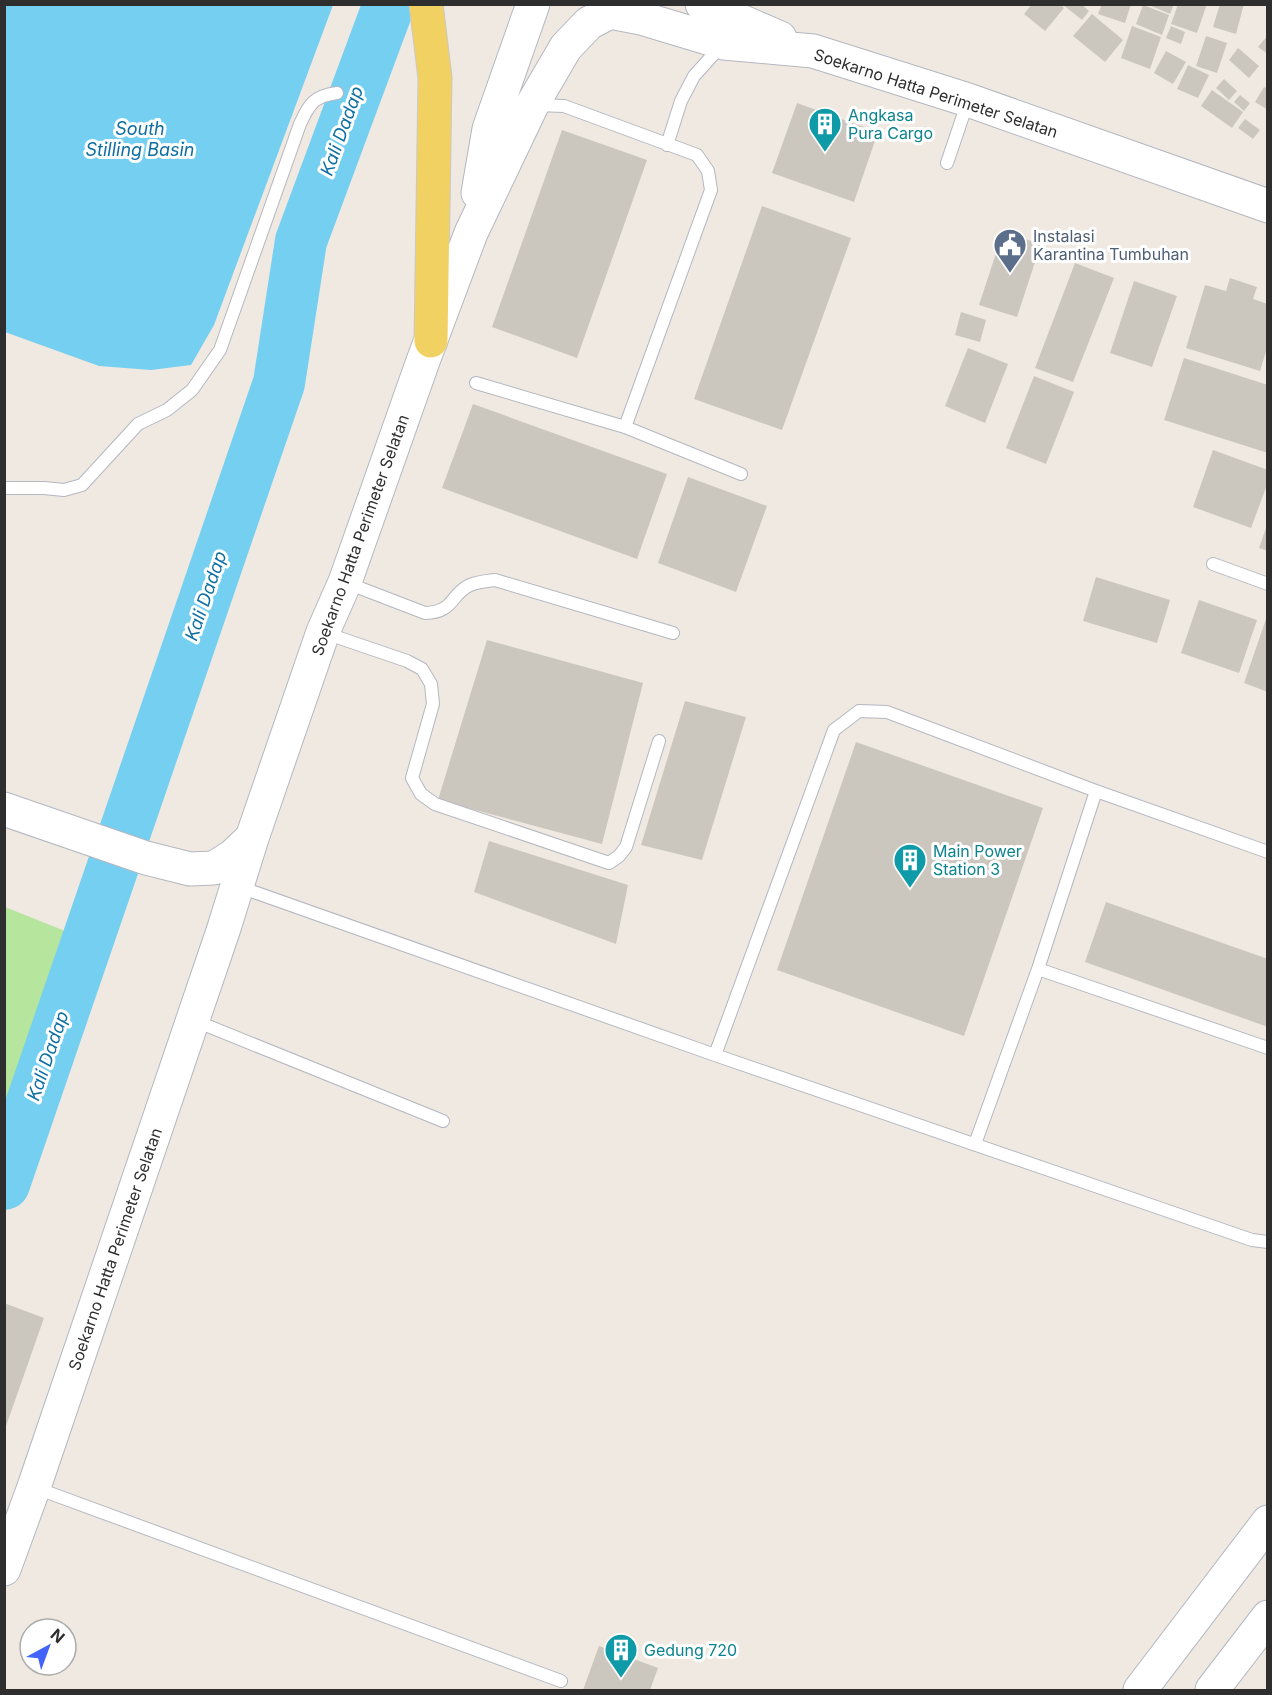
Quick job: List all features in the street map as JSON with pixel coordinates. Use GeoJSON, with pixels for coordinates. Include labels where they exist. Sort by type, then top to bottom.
{"type":"FeatureCollection","features":[{"type":"Feature","properties":{"kind":"main road"},"geometry":{"type":"LineString","coordinates":[[426,4],[435,78],[430,341]]}},
{"type":"Feature","properties":{"kind":"main road","name":"Soekarno Hatta Perimeter Selatan"},"geometry":{"type":"LineString","coordinates":[[471,233],[489,129],[533,4]]}},
{"type":"Feature","properties":{"kind":"main road"},"geometry":{"type":"LineString","coordinates":[[702,4],[813,51]]}},
{"type":"Feature","properties":{"kind":"main road","name":"Soekarno Hatta Perimeter Selatan"},"geometry":{"type":"LineString","coordinates":[[4,1569],[224,928],[252,838],[430,341],[471,233],[532,105],[566,47],[589,23],[610,12],[641,18],[724,43],[813,51],[968,100],[1268,207]]}},
{"type":"Feature","properties":{"kind":"main road"},"geometry":{"type":"LineString","coordinates":[[4,809],[146,858],[190,869],[214,868],[233,856],[252,838]]}},
{"type":"Feature","properties":{"kind":"main road"},"geometry":{"type":"LineString","coordinates":[[1140,1690],[1268,1522]]}},
{"type":"Feature","properties":{"kind":"main road"},"geometry":{"type":"LineString","coordinates":[[1212,1690],[1268,1617]]}},
{"type":"Feature","properties":{"kind":"lane"},"geometry":{"type":"LineString","coordinates":[[667,145],[681,101],[694,76],[724,43]]}},
{"type":"Feature","properties":{"kind":"lane"},"geometry":{"type":"LineString","coordinates":[[4,488],[64,490],[82,485],[138,424],[167,410],[192,390],[220,350],[300,124],[309,106],[315,100],[322,95],[337,93]]}},
{"type":"Feature","properties":{"kind":"lane"},"geometry":{"type":"LineString","coordinates":[[947,163],[968,100]]}},
{"type":"Feature","properties":{"kind":"lane"},"geometry":{"type":"LineString","coordinates":[[532,105],[564,106],[697,155],[708,171],[711,190],[625,427]]}},
{"type":"Feature","properties":{"kind":"lane"},"geometry":{"type":"LineString","coordinates":[[476,383],[625,427],[741,474]]}},
{"type":"Feature","properties":{"kind":"lane"},"geometry":{"type":"LineString","coordinates":[[1214,564],[1268,584]]}},
{"type":"Feature","properties":{"kind":"lane"},"geometry":{"type":"LineString","coordinates":[[345,582],[425,613],[436,613],[444,610],[469,586],[495,580],[673,633]]}},
{"type":"Feature","properties":{"kind":"lane"},"geometry":{"type":"LineString","coordinates":[[324,632],[422,669],[431,684],[433,704],[412,778],[421,794],[435,804],[609,863],[626,847],[659,741]]}},
{"type":"Feature","properties":{"kind":"lane"},"geometry":{"type":"LineString","coordinates":[[715,1055],[834,730],[859,711],[887,712],[1096,791],[1268,852]]}},
{"type":"Feature","properties":{"kind":"lane"},"geometry":{"type":"LineString","coordinates":[[975,1144],[1038,969],[1096,791]]}},
{"type":"Feature","properties":{"kind":"lane"},"geometry":{"type":"LineString","coordinates":[[237,886],[715,1055],[1252,1240],[1268,1242]]}},
{"type":"Feature","properties":{"kind":"lane"},"geometry":{"type":"LineString","coordinates":[[1038,969],[1268,1048]]}},
{"type":"Feature","properties":{"kind":"lane"},"geometry":{"type":"LineString","coordinates":[[192,1019],[443,1120]]}},
{"type":"Feature","properties":{"kind":"lane"},"geometry":{"type":"LineString","coordinates":[[34,1487],[561,1681]]}},
{"type":"Feature","properties":{"kind":"green space"},"geometry":{"type":"Polygon","coordinates":[[[5,907],[75,935],[5,1141],[5,907]]]}},
{"type":"Feature","properties":{"kind":"water","name":"South Stilling Basin"},"geometry":{"type":"Polygon","coordinates":[[[5,4],[333,5],[214,325],[191,365],[151,370],[99,366],[5,332],[5,4]]]}},
{"type":"Feature","properties":{"kind":"building"},"geometry":{"type":"Polygon","coordinates":[[[1032,4],[1060,4],[1064,8],[1045,31],[1024,14],[1032,4]]]}},
{"type":"Feature","properties":{"kind":"building"},"geometry":{"type":"Polygon","coordinates":[[[1062,4],[1081,4],[1089,11],[1082,20],[1062,4]]]}},
{"type":"Feature","properties":{"kind":"building"},"geometry":{"type":"Polygon","coordinates":[[[1102,4],[1131,4],[1125,23],[1098,14],[1102,4]]]}},
{"type":"Feature","properties":{"kind":"building"},"geometry":{"type":"Polygon","coordinates":[[[1147,4],[1174,4],[1170,14],[1147,4]]]}},
{"type":"Feature","properties":{"kind":"building"},"geometry":{"type":"Polygon","coordinates":[[[1178,4],[1207,4],[1197,33],[1171,24],[1178,4]]]}},
{"type":"Feature","properties":{"kind":"building"},"geometry":{"type":"Polygon","coordinates":[[[1220,4],[1244,4],[1236,34],[1213,27],[1220,4]]]}},
{"type":"Feature","properties":{"kind":"building"},"geometry":{"type":"Polygon","coordinates":[[[1143,5],[1169,15],[1162,35],[1136,24],[1143,5]]]}},
{"type":"Feature","properties":{"kind":"building"},"geometry":{"type":"Polygon","coordinates":[[[1092,14],[1123,40],[1105,62],[1073,36],[1092,14]]]}},
{"type":"Feature","properties":{"kind":"building"},"geometry":{"type":"Polygon","coordinates":[[[1132,26],[1161,37],[1150,69],[1121,58],[1132,26]]]}},
{"type":"Feature","properties":{"kind":"building"},"geometry":{"type":"Polygon","coordinates":[[[1171,26],[1185,32],[1181,44],[1166,38],[1171,26]]]}},
{"type":"Feature","properties":{"kind":"building"},"geometry":{"type":"Polygon","coordinates":[[[1268,35],[1268,54],[1258,47],[1268,35]]]}},
{"type":"Feature","properties":{"kind":"building"},"geometry":{"type":"Polygon","coordinates":[[[1206,36],[1227,43],[1217,73],[1196,66],[1206,36]]]}},
{"type":"Feature","properties":{"kind":"building"},"geometry":{"type":"Polygon","coordinates":[[[1238,48],[1259,66],[1249,78],[1229,60],[1238,48]]]}},
{"type":"Feature","properties":{"kind":"building"},"geometry":{"type":"Polygon","coordinates":[[[1166,51],[1186,62],[1173,84],[1154,73],[1166,51]]]}},
{"type":"Feature","properties":{"kind":"building"},"geometry":{"type":"Polygon","coordinates":[[[1188,65],[1209,75],[1198,98],[1177,89],[1188,65]]]}},
{"type":"Feature","properties":{"kind":"building"},"geometry":{"type":"Polygon","coordinates":[[[1224,79],[1237,91],[1229,100],[1216,88],[1224,79]]]}},
{"type":"Feature","properties":{"kind":"building"},"geometry":{"type":"Polygon","coordinates":[[[1264,87],[1268,89],[1268,110],[1255,102],[1264,87]]]}},
{"type":"Feature","properties":{"kind":"building"},"geometry":{"type":"Polygon","coordinates":[[[1212,90],[1243,112],[1232,128],[1201,106],[1212,90]]]}},
{"type":"Feature","properties":{"kind":"building"},"geometry":{"type":"Polygon","coordinates":[[[1240,95],[1250,103],[1244,111],[1234,102],[1240,95]]]}},
{"type":"Feature","properties":{"kind":"building","name":"Angkasa Pura Cargo"},"geometry":{"type":"Polygon","coordinates":[[[797,103],[878,132],[854,202],[772,173],[797,103]]]}},
{"type":"Feature","properties":{"kind":"building"},"geometry":{"type":"Polygon","coordinates":[[[1245,119],[1260,130],[1253,139],[1238,128],[1245,119]]]}},
{"type":"Feature","properties":{"kind":"building"},"geometry":{"type":"Polygon","coordinates":[[[562,130],[647,160],[577,358],[492,327],[562,130]]]}},
{"type":"Feature","properties":{"kind":"building"},"geometry":{"type":"Polygon","coordinates":[[[762,206],[851,238],[782,430],[694,399],[762,206]]]}},
{"type":"Feature","properties":{"kind":"building","name":"Instalasi Karantina Tumbuhan"},"geometry":{"type":"Polygon","coordinates":[[[1003,232],[1041,244],[1017,317],[979,305],[1003,232]]]}},
{"type":"Feature","properties":{"kind":"building"},"geometry":{"type":"Polygon","coordinates":[[[1075,263],[1114,278],[1073,382],[1035,368],[1075,263]]]}},
{"type":"Feature","properties":{"kind":"building"},"geometry":{"type":"Polygon","coordinates":[[[1230,278],[1257,287],[1253,299],[1268,304],[1268,345],[1260,371],[1186,348],[1205,285],[1226,291],[1230,278]]]}},
{"type":"Feature","properties":{"kind":"building"},"geometry":{"type":"Polygon","coordinates":[[[1134,281],[1177,296],[1152,367],[1110,353],[1134,281]]]}},
{"type":"Feature","properties":{"kind":"building"},"geometry":{"type":"Polygon","coordinates":[[[961,312],[986,320],[980,342],[955,335],[961,312]]]}},
{"type":"Feature","properties":{"kind":"building"},"geometry":{"type":"Polygon","coordinates":[[[968,348],[1008,364],[985,423],[945,406],[968,348]]]}},
{"type":"Feature","properties":{"kind":"building"},"geometry":{"type":"Polygon","coordinates":[[[1184,358],[1268,385],[1268,453],[1164,420],[1184,358]]]}},
{"type":"Feature","properties":{"kind":"building"},"geometry":{"type":"Polygon","coordinates":[[[1034,376],[1074,392],[1046,464],[1006,448],[1034,376]]]}},
{"type":"Feature","properties":{"kind":"building"},"geometry":{"type":"Polygon","coordinates":[[[473,404],[667,474],[637,559],[442,488],[473,404]]]}},
{"type":"Feature","properties":{"kind":"building"},"geometry":{"type":"Polygon","coordinates":[[[1213,450],[1268,470],[1268,482],[1251,528],[1193,507],[1213,450]]]}},
{"type":"Feature","properties":{"kind":"building"},"geometry":{"type":"Polygon","coordinates":[[[688,477],[767,506],[736,592],[658,563],[688,477]]]}},
{"type":"Feature","properties":{"kind":"building"},"geometry":{"type":"Polygon","coordinates":[[[1268,525],[1268,551],[1259,548],[1268,525]]]}},
{"type":"Feature","properties":{"kind":"building"},"geometry":{"type":"Polygon","coordinates":[[[1096,577],[1170,600],[1157,643],[1083,621],[1096,577]]]}},
{"type":"Feature","properties":{"kind":"building"},"geometry":{"type":"Polygon","coordinates":[[[1199,600],[1257,620],[1239,673],[1181,653],[1199,600]]]}},
{"type":"Feature","properties":{"kind":"building"},"geometry":{"type":"Polygon","coordinates":[[[1268,616],[1268,692],[1244,683],[1268,616]]]}},
{"type":"Feature","properties":{"kind":"building"},"geometry":{"type":"Polygon","coordinates":[[[487,640],[643,683],[602,844],[438,800],[487,640]]]}},
{"type":"Feature","properties":{"kind":"building"},"geometry":{"type":"Polygon","coordinates":[[[685,701],[746,717],[702,860],[641,845],[685,701]]]}},
{"type":"Feature","properties":{"kind":"building","name":"Main Power Station 3"},"geometry":{"type":"Polygon","coordinates":[[[856,742],[1043,808],[964,1036],[777,970],[856,742]]]}},
{"type":"Feature","properties":{"kind":"building"},"geometry":{"type":"Polygon","coordinates":[[[489,841],[628,885],[616,944],[474,892],[489,841]]]}},
{"type":"Feature","properties":{"kind":"building"},"geometry":{"type":"Polygon","coordinates":[[[1106,902],[1268,959],[1268,1027],[1085,962],[1106,902]]]}},
{"type":"Feature","properties":{"kind":"building"},"geometry":{"type":"Polygon","coordinates":[[[4,1303],[44,1318],[5,1429],[4,1429],[4,1303]]]}},
{"type":"Feature","properties":{"kind":"building","name":"Gedung 720"},"geometry":{"type":"Polygon","coordinates":[[[599,1646],[658,1668],[650,1690],[583,1690],[599,1646]]]}},
{"type":"Feature","properties":{"kind":"waterway","name":"Kali Dadap"},"geometry":{"type":"LineString","coordinates":[[4,1184],[279,383],[301,241],[389,4]]}},
{"type":"Feature","properties":{"kind":"place","name":"Angkasa Pura Cargo"},"geometry":{"type":"Point","coordinates":[825,153]}},
{"type":"Feature","properties":{"kind":"place","name":"Instalasi Karantina Tumbuhan"},"geometry":{"type":"Point","coordinates":[1010,274]}},
{"type":"Feature","properties":{"kind":"place","name":"Main Power Station 3"},"geometry":{"type":"Point","coordinates":[910,889]}},
{"type":"Feature","properties":{"kind":"place","name":"Gedung 720"},"geometry":{"type":"Point","coordinates":[621,1679]}}]}
